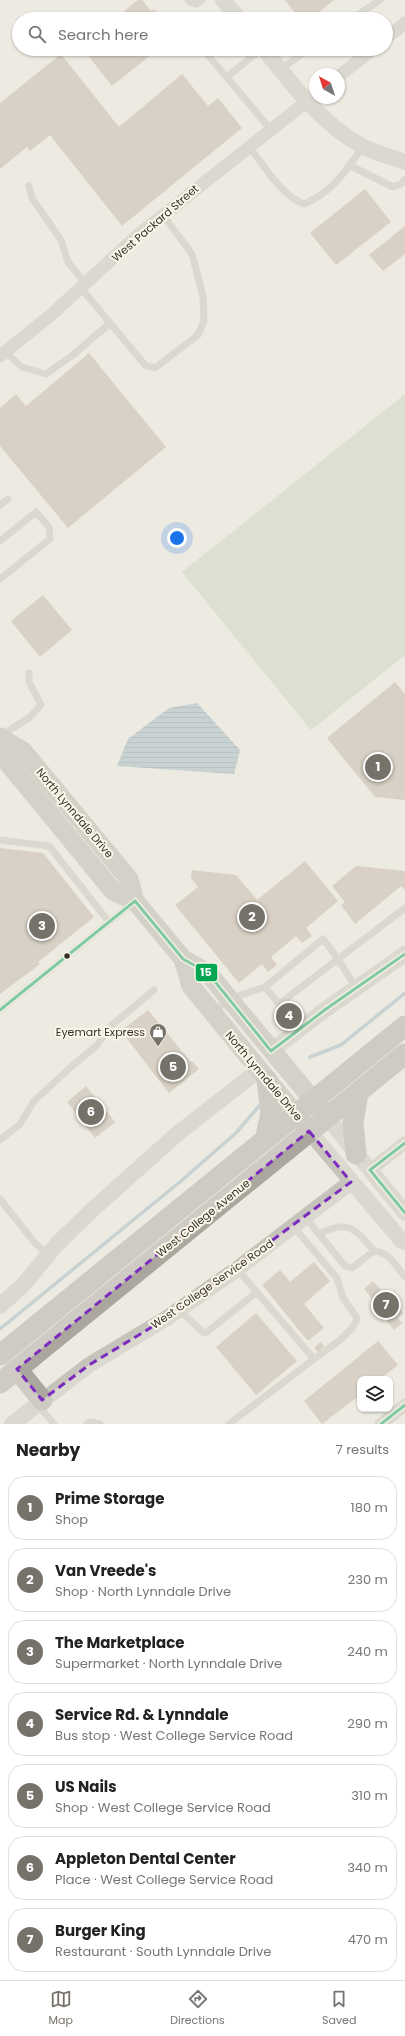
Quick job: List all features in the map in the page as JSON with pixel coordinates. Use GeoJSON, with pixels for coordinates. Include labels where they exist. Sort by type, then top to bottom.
{"type":"FeatureCollection","features":[{"type":"Feature","properties":{"kind":"main road","name":"North Lynndale Drive"},"geometry":{"type":"LineString","coordinates":[[0,737],[23,750],[129,878],[136,901],[183,959],[208,973],[327,1118]]}},
{"type":"Feature","properties":{"kind":"main road","name":"North Lynndale Drive"},"geometry":{"type":"LineString","coordinates":[[183,959],[190,986],[309,1131]]}},
{"type":"Feature","properties":{"kind":"main road","name":"West College Avenue"},"geometry":{"type":"LineString","coordinates":[[0,1355],[405,1026]]}},
{"type":"Feature","properties":{"kind":"main road","name":"West College Avenue"},"geometry":{"type":"LineString","coordinates":[[0,1383],[405,1054]]}},
{"type":"Feature","properties":{"kind":"main road"},"geometry":{"type":"LineString","coordinates":[[263,1075],[271,1113],[265,1140]]}},
{"type":"Feature","properties":{"kind":"main road"},"geometry":{"type":"LineString","coordinates":[[356,1154],[353,1123],[358,1092]]}},
{"type":"Feature","properties":{"kind":"main road"},"geometry":{"type":"LineString","coordinates":[[17,1369],[42,1400]]}},
{"type":"Feature","properties":{"kind":"street"},"geometry":{"type":"LineString","coordinates":[[223,0],[233,12]]}},
{"type":"Feature","properties":{"kind":"street"},"geometry":{"type":"LineString","coordinates":[[393,32],[405,23]]}},
{"type":"Feature","properties":{"kind":"street"},"geometry":{"type":"LineString","coordinates":[[269,56],[309,96]]}},
{"type":"Feature","properties":{"kind":"street"},"geometry":{"type":"LineString","coordinates":[[345,71],[364,56]]}},
{"type":"Feature","properties":{"kind":"street","name":"West Packard Street"},"geometry":{"type":"LineString","coordinates":[[2,354],[51,315],[138,235],[309,100]]}},
{"type":"Feature","properties":{"kind":"street"},"geometry":{"type":"LineString","coordinates":[[316,104],[337,129],[363,146],[405,162]]}},
{"type":"Feature","properties":{"kind":"street"},"geometry":{"type":"LineString","coordinates":[[271,1051],[405,954]]}},
{"type":"Feature","properties":{"kind":"street"},"geometry":{"type":"LineString","coordinates":[[0,1306],[24,1284],[48,1255],[90,1212],[177,1134],[263,1075]]}},
{"type":"Feature","properties":{"kind":"street"},"geometry":{"type":"LineString","coordinates":[[327,1118],[405,1213]]}},
{"type":"Feature","properties":{"kind":"street"},"geometry":{"type":"LineString","coordinates":[[309,1131],[402,1241],[405,1242]]}},
{"type":"Feature","properties":{"kind":"street"},"geometry":{"type":"LineString","coordinates":[[370,1170],[405,1143]]}},
{"type":"Feature","properties":{"kind":"street","name":"West College Service Road"},"geometry":{"type":"LineString","coordinates":[[12,1424],[89,1365],[179,1309],[236,1269],[351,1182]]}},
{"type":"Feature","properties":{"kind":"street"},"geometry":{"type":"LineString","coordinates":[[381,1424],[405,1405]]}},
{"type":"Feature","properties":{"kind":"lane"},"geometry":{"type":"LineString","coordinates":[[188,0],[191,3],[196,4],[202,0]]}},
{"type":"Feature","properties":{"kind":"lane"},"geometry":{"type":"LineString","coordinates":[[362,12],[380,0]]}},
{"type":"Feature","properties":{"kind":"lane"},"geometry":{"type":"LineString","coordinates":[[209,56],[271,130]]}},
{"type":"Feature","properties":{"kind":"lane"},"geometry":{"type":"LineString","coordinates":[[227,77],[253,56]]}},
{"type":"Feature","properties":{"kind":"lane"},"geometry":{"type":"LineString","coordinates":[[281,69],[299,56]]}},
{"type":"Feature","properties":{"kind":"lane"},"geometry":{"type":"LineString","coordinates":[[249,147],[286,192],[295,201],[304,204],[315,200],[336,184],[363,146]]}},
{"type":"Feature","properties":{"kind":"lane"},"geometry":{"type":"LineString","coordinates":[[349,165],[393,187],[401,184],[405,179]]}},
{"type":"Feature","properties":{"kind":"lane"},"geometry":{"type":"LineString","coordinates":[[29,186],[32,198],[61,240],[68,262],[83,286],[110,323],[145,365],[155,368],[198,335],[204,321],[203,296],[192,254],[164,215]]}},
{"type":"Feature","properties":{"kind":"lane"},"geometry":{"type":"LineString","coordinates":[[2,354],[22,367],[46,374],[73,355],[110,323]]}},
{"type":"Feature","properties":{"kind":"lane"},"geometry":{"type":"LineString","coordinates":[[0,505],[8,499]]}},
{"type":"Feature","properties":{"kind":"lane"},"geometry":{"type":"LineString","coordinates":[[0,541],[36,512],[49,527],[50,539],[0,579]]}},
{"type":"Feature","properties":{"kind":"lane"},"geometry":{"type":"LineString","coordinates":[[0,737],[29,718],[41,705],[29,682],[29,673]]}},
{"type":"Feature","properties":{"kind":"lane"},"geometry":{"type":"LineString","coordinates":[[0,840],[49,846],[110,922]]}},
{"type":"Feature","properties":{"kind":"lane"},"geometry":{"type":"LineString","coordinates":[[0,1010],[136,901]]}},
{"type":"Feature","properties":{"kind":"lane"},"geometry":{"type":"LineString","coordinates":[[265,987],[279,1004],[405,908]]}},
{"type":"Feature","properties":{"kind":"lane"},"geometry":{"type":"LineString","coordinates":[[212,1013],[229,999],[265,987],[324,939],[356,988]]}},
{"type":"Feature","properties":{"kind":"lane"},"geometry":{"type":"LineString","coordinates":[[0,1140],[20,1124],[34,1101],[96,1046],[112,1025],[154,990]]}},
{"type":"Feature","properties":{"kind":"lane"},"geometry":{"type":"LineString","coordinates":[[0,1200],[34,1242],[48,1255]]}},
{"type":"Feature","properties":{"kind":"lane"},"geometry":{"type":"LineString","coordinates":[[299,1221],[319,1234],[345,1266],[352,1268],[357,1266],[374,1251]]}},
{"type":"Feature","properties":{"kind":"lane"},"geometry":{"type":"LineString","coordinates":[[229,1424],[314,1359],[350,1330],[355,1324],[357,1318],[343,1298],[337,1278],[299,1221]]}},
{"type":"Feature","properties":{"kind":"lane"},"geometry":{"type":"LineString","coordinates":[[319,1234],[337,1226],[351,1228],[359,1232],[374,1251],[382,1252],[386,1255],[404,1275]]}},
{"type":"Feature","properties":{"kind":"lane"},"geometry":{"type":"LineString","coordinates":[[236,1269],[258,1292],[314,1359]]}},
{"type":"Feature","properties":{"kind":"lane"},"geometry":{"type":"LineString","coordinates":[[179,1309],[204,1333],[258,1292]]}},
{"type":"Feature","properties":{"kind":"lane"},"geometry":{"type":"LineString","coordinates":[[42,1400],[43,1411],[54,1424]]}},
{"type":"Feature","properties":{"kind":"lane"},"geometry":{"type":"LineString","coordinates":[[87,1424],[90,1422],[100,1424]]}},
{"type":"Feature","properties":{"kind":"highlighted area"},"geometry":{"type":"Polygon","coordinates":[[[309,1131],[351,1182],[167,1318],[89,1365],[42,1400],[17,1369],[309,1131]]]}},
{"type":"Feature","properties":{"kind":"green space"},"geometry":{"type":"Polygon","coordinates":[[[405,394],[405,655],[311,730],[182,572],[405,394]]]}},
{"type":"Feature","properties":{"kind":"water"},"geometry":{"type":"Polygon","coordinates":[[[197,703],[240,750],[234,774],[117,766],[128,739],[169,708],[197,703]]]}},
{"type":"Feature","properties":{"kind":"building"},"geometry":{"type":"Polygon","coordinates":[[[138,0],[142,0],[151,11],[154,9],[157,12],[123,12],[138,0]]]}},
{"type":"Feature","properties":{"kind":"building"},"geometry":{"type":"Polygon","coordinates":[[[285,0],[334,0],[319,12],[294,12],[285,0]]]}},
{"type":"Feature","properties":{"kind":"building"},"geometry":{"type":"Polygon","coordinates":[[[59,56],[63,56],[119,127],[182,74],[208,106],[218,98],[242,128],[122,226],[50,135],[30,151],[27,147],[0,169],[0,103],[59,56]]]}},
{"type":"Feature","properties":{"kind":"building"},"geometry":{"type":"Polygon","coordinates":[[[88,56],[149,56],[112,86],[88,56]]]}},
{"type":"Feature","properties":{"kind":"building"},"geometry":{"type":"Polygon","coordinates":[[[365,189],[391,222],[336,265],[310,233],[365,189]]]}},
{"type":"Feature","properties":{"kind":"building"},"geometry":{"type":"Polygon","coordinates":[[[405,226],[405,254],[383,271],[369,255],[405,226]]]}},
{"type":"Feature","properties":{"kind":"building"},"geometry":{"type":"Polygon","coordinates":[[[89,353],[166,447],[68,528],[0,446],[0,408],[16,394],[26,406],[89,353]]]}},
{"type":"Feature","properties":{"kind":"building"},"geometry":{"type":"Polygon","coordinates":[[[43,595],[72,630],[40,657],[11,621],[43,595]]]}},
{"type":"Feature","properties":{"kind":"building"},"geometry":{"type":"Polygon","coordinates":[[[395,682],[405,694],[405,800],[375,797],[327,738],[395,682]]]}},
{"type":"Feature","properties":{"kind":"building"},"geometry":{"type":"Polygon","coordinates":[[[0,848],[43,853],[94,917],[38,962],[40,964],[0,994],[0,848]]]}},
{"type":"Feature","properties":{"kind":"building"},"geometry":{"type":"Polygon","coordinates":[[[305,861],[338,901],[306,928],[312,936],[302,943],[296,936],[271,957],[277,965],[268,972],[262,964],[239,983],[175,905],[198,887],[191,878],[192,870],[236,875],[257,900],[305,861]]]}},
{"type":"Feature","properties":{"kind":"building"},"geometry":{"type":"Polygon","coordinates":[[[356,866],[405,871],[405,890],[401,886],[355,924],[341,905],[345,902],[332,886],[356,866]]]}},
{"type":"Feature","properties":{"kind":"building"},"geometry":{"type":"Polygon","coordinates":[[[148,1010],[191,1062],[192,1061],[199,1069],[169,1093],[121,1031],[148,1010]]]}},
{"type":"Feature","properties":{"kind":"building"},"geometry":{"type":"Polygon","coordinates":[[[86,1086],[115,1122],[95,1138],[67,1102],[86,1086]]]}},
{"type":"Feature","properties":{"kind":"building"},"geometry":{"type":"Polygon","coordinates":[[[314,1262],[330,1281],[304,1304],[324,1328],[308,1341],[262,1285],[280,1270],[290,1282],[314,1262]]]}},
{"type":"Feature","properties":{"kind":"building"},"geometry":{"type":"Polygon","coordinates":[[[373,1281],[384,1294],[386,1293],[390,1298],[392,1296],[403,1314],[398,1318],[402,1323],[394,1330],[372,1302],[373,1300],[364,1289],[373,1281]]]}},
{"type":"Feature","properties":{"kind":"building"},"geometry":{"type":"Polygon","coordinates":[[[256,1313],[297,1361],[256,1395],[216,1347],[256,1313]]]}},
{"type":"Feature","properties":{"kind":"building"},"geometry":{"type":"Polygon","coordinates":[[[378,1341],[398,1365],[384,1376],[357,1376],[357,1397],[322,1424],[304,1401],[378,1341]]]}},
{"type":"Feature","properties":{"kind":"building"},"geometry":{"type":"Polygon","coordinates":[[[321,1342],[324,1346],[318,1352],[314,1348],[321,1342]]]}},
{"type":"Feature","properties":{"kind":"waterway"},"geometry":{"type":"LineString","coordinates":[[310,1057],[341,1045],[405,993]]}},
{"type":"Feature","properties":{"kind":"waterway"},"geometry":{"type":"LineString","coordinates":[[0,1329],[181,1181],[236,1133],[259,1106]]}},
{"type":"Feature","properties":{"kind":"transit line","name":"15"},"geometry":{"type":"LineString","coordinates":[[135,901],[183,959],[208,973],[271,1051]]}},
{"type":"Feature","properties":{"kind":"transit line","name":"15"},"geometry":{"type":"LineString","coordinates":[[0,1010],[135,901]]}},
{"type":"Feature","properties":{"kind":"transit line","name":"15"},"geometry":{"type":"LineString","coordinates":[[271,1051],[326,1009],[405,954]]}},
{"type":"Feature","properties":{"kind":"transit line","name":"15"},"geometry":{"type":"LineString","coordinates":[[370,1170],[405,1143]]}},
{"type":"Feature","properties":{"kind":"transit line","name":"15"},"geometry":{"type":"LineString","coordinates":[[370,1170],[405,1213]]}},
{"type":"Feature","properties":{"kind":"transit line","name":"15"},"geometry":{"type":"LineString","coordinates":[[381,1424],[405,1405]]}},
{"type":"Feature","properties":{"kind":"place","name":"Prime Storage"},"geometry":{"type":"Point","coordinates":[378,767]}},
{"type":"Feature","properties":{"kind":"place","name":"Van Vreede's"},"geometry":{"type":"Point","coordinates":[252,917]}},
{"type":"Feature","properties":{"kind":"place","name":"The Marketplace"},"geometry":{"type":"Point","coordinates":[42,926]}},
{"type":"Feature","properties":{"kind":"place","name":"Service Rd. & Lynndale"},"geometry":{"type":"Point","coordinates":[289,1016]}},
{"type":"Feature","properties":{"kind":"place","name":"Eyemart Express"},"geometry":{"type":"Point","coordinates":[158,1047]}},
{"type":"Feature","properties":{"kind":"place","name":"US Nails"},"geometry":{"type":"Point","coordinates":[173,1067]}},
{"type":"Feature","properties":{"kind":"place","name":"Appleton Dental Center"},"geometry":{"type":"Point","coordinates":[91,1112]}},
{"type":"Feature","properties":{"kind":"place","name":"Burger King"},"geometry":{"type":"Point","coordinates":[386,1305]}}]}
